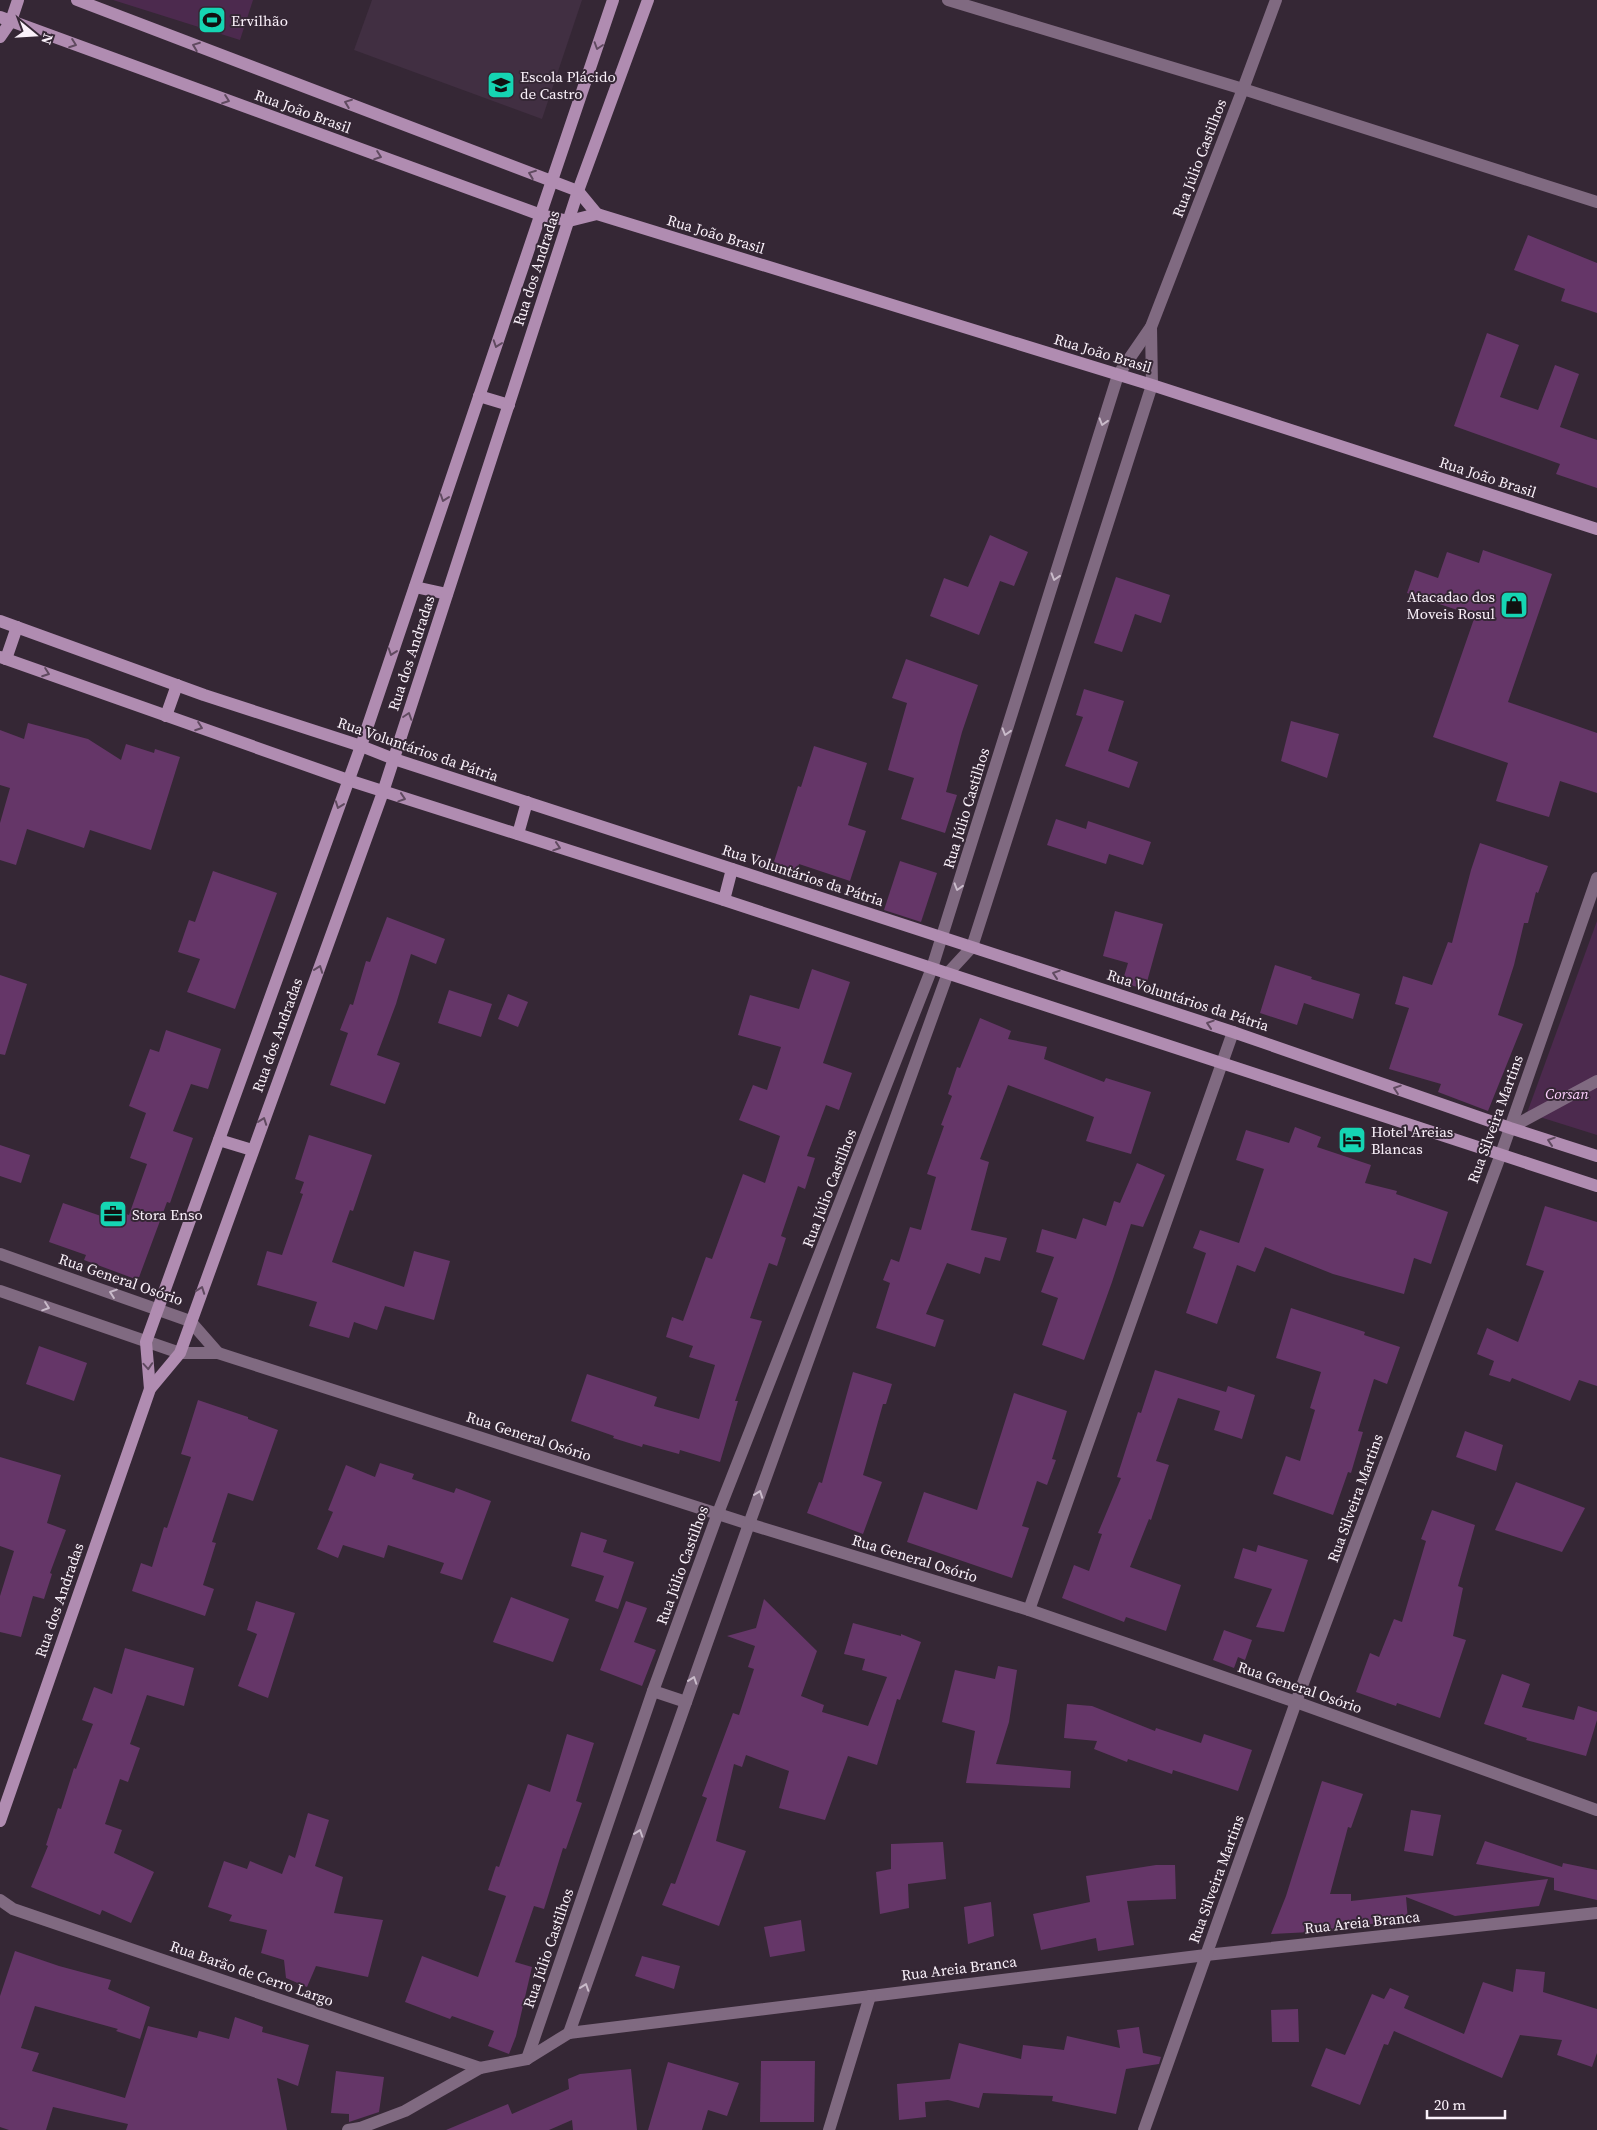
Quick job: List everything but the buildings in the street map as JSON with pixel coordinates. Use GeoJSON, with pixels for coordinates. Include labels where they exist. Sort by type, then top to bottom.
{"type":"FeatureCollection","features":[{"type":"Feature","properties":{"kind":"street"},"geometry":{"type":"LineString","coordinates":[[0,37],[6,19],[18,0]]}},
{"type":"Feature","properties":{"kind":"street","name":"Rua João Brasil"},"geometry":{"type":"LineString","coordinates":[[77,0],[578,191]]}},
{"type":"Feature","properties":{"kind":"street","name":"Rua dos Andradas"},"geometry":{"type":"LineString","coordinates":[[150,1389],[146,1342],[360,746],[542,216],[613,0]]}},
{"type":"Feature","properties":{"kind":"street","name":"Rua dos Andradas"},"geometry":{"type":"LineString","coordinates":[[0,1821],[150,1389],[180,1353],[383,792],[578,191],[648,0]]}},
{"type":"Feature","properties":{"kind":"street"},"geometry":{"type":"LineString","coordinates":[[948,0],[1243,89],[1597,202]]}},
{"type":"Feature","properties":{"kind":"street","name":"Rua Júlio Castilhos"},"geometry":{"type":"LineString","coordinates":[[527,2059],[653,1691],[718,1513],[932,968],[1118,376],[1151,327],[1276,0]]}},
{"type":"Feature","properties":{"kind":"street","name":"Rua João Brasil"},"geometry":{"type":"LineString","coordinates":[[6,19],[542,216],[569,221],[597,214],[1152,386],[1597,529]]}},
{"type":"Feature","properties":{"kind":"street"},"geometry":{"type":"LineString","coordinates":[[578,191],[597,214]]}},
{"type":"Feature","properties":{"kind":"street","name":"Rua Júlio Castilhos"},"geometry":{"type":"LineString","coordinates":[[569,2032],[749,1524],[948,973],[972,947],[1152,386],[1151,327]]}},
{"type":"Feature","properties":{"kind":"street"},"geometry":{"type":"LineString","coordinates":[[479,396],[509,406]]}},
{"type":"Feature","properties":{"kind":"street"},"geometry":{"type":"LineString","coordinates":[[414,586],[447,594]]}},
{"type":"Feature","properties":{"kind":"street","name":"Rua Voluntários da Pátria"},"geometry":{"type":"LineString","coordinates":[[0,621],[177,685],[394,759],[1233,1032],[1510,1128],[1597,1156]]}},
{"type":"Feature","properties":{"kind":"street"},"geometry":{"type":"LineString","coordinates":[[16,627],[3,658],[166,716],[383,792],[724,900],[1597,1186]]}},
{"type":"Feature","properties":{"kind":"street"},"geometry":{"type":"LineString","coordinates":[[166,716],[177,685]]}},
{"type":"Feature","properties":{"kind":"street"},"geometry":{"type":"LineString","coordinates":[[518,834],[527,802]]}},
{"type":"Feature","properties":{"kind":"street"},"geometry":{"type":"LineString","coordinates":[[724,900],[732,869]]}},
{"type":"Feature","properties":{"kind":"street","name":"Rua Silveira Martins"},"geometry":{"type":"LineString","coordinates":[[1144,2130],[1296,1702],[1501,1154],[1597,878]]}},
{"type":"Feature","properties":{"kind":"street"},"geometry":{"type":"LineString","coordinates":[[1029,1610],[1233,1032]]}},
{"type":"Feature","properties":{"kind":"street"},"geometry":{"type":"LineString","coordinates":[[1510,1128],[1597,1081]]}},
{"type":"Feature","properties":{"kind":"street"},"geometry":{"type":"LineString","coordinates":[[219,1140],[252,1150]]}},
{"type":"Feature","properties":{"kind":"street","name":"Rua General Osório"},"geometry":{"type":"LineString","coordinates":[[0,1254],[190,1321],[218,1354]]}},
{"type":"Feature","properties":{"kind":"street","name":"Rua General Osório"},"geometry":{"type":"LineString","coordinates":[[0,1291],[180,1353],[218,1354],[749,1524],[1029,1610],[1296,1702],[1597,1810]]}},
{"type":"Feature","properties":{"kind":"street"},"geometry":{"type":"LineString","coordinates":[[653,1691],[686,1702]]}},
{"type":"Feature","properties":{"kind":"street","name":"Rua Barão de Cerro Largo"},"geometry":{"type":"LineString","coordinates":[[0,1900],[6,1910],[480,2068]]}},
{"type":"Feature","properties":{"kind":"street","name":"Rua Areia Branca"},"geometry":{"type":"LineString","coordinates":[[348,2130],[360,2128],[405,2111],[480,2068],[527,2059],[569,2032],[1206,1955],[1597,1913]]}},
{"type":"Feature","properties":{"kind":"street"},"geometry":{"type":"LineString","coordinates":[[829,2130],[870,1996]]}},
{"type":"Feature","properties":{"kind":"shaded area","name":"Escola Plácido de Castro"},"geometry":{"type":"Polygon","coordinates":[[[372,0],[582,0],[542,119],[354,50],[372,0]]]}},
{"type":"Feature","properties":{"kind":"green space","name":"Ervilhão"},"geometry":{"type":"Polygon","coordinates":[[[113,0],[253,0],[240,40],[113,0]]]}},
{"type":"Feature","properties":{"kind":"green space","name":"Corsan"},"geometry":{"type":"Polygon","coordinates":[[[1597,921],[1597,1135],[1527,1113],[1597,921]]]}},
{"type":"Feature","properties":{"kind":"place","name":"Ervilhão"},"geometry":{"type":"Point","coordinates":[212,20]}},
{"type":"Feature","properties":{"kind":"place","name":"Escola Plácido de Castro"},"geometry":{"type":"Point","coordinates":[501,85]}},
{"type":"Feature","properties":{"kind":"place","name":"Atacadao dos Moveis Rosul"},"geometry":{"type":"Point","coordinates":[1514,605]}},
{"type":"Feature","properties":{"kind":"place","name":"Hotel Areias Blancas"},"geometry":{"type":"Point","coordinates":[1352,1140]}},
{"type":"Feature","properties":{"kind":"place","name":"Stora Enso"},"geometry":{"type":"Point","coordinates":[113,1214]}}]}
